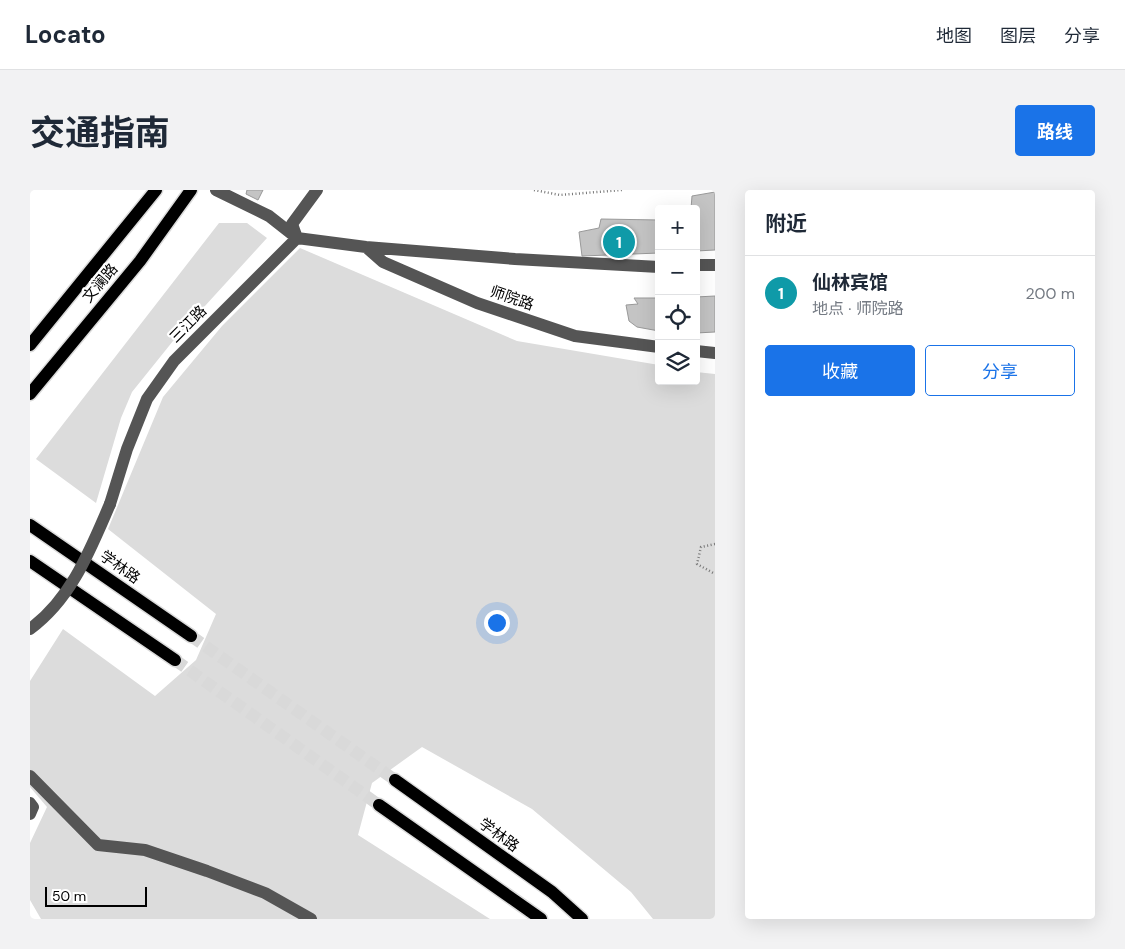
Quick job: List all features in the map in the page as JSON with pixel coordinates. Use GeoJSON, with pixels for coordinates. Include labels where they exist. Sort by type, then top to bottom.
{"type":"FeatureCollection","features":[{"type":"Feature","properties":{"kind":"main road","name":"文澜路"},"geometry":{"type":"LineString","coordinates":[[30,345],[156,190]]}},
{"type":"Feature","properties":{"kind":"main road","name":"文澜路"},"geometry":{"type":"LineString","coordinates":[[30,394],[140,261],[191,190]]}},
{"type":"Feature","properties":{"kind":"main road","name":"学林路"},"geometry":{"type":"LineString","coordinates":[[30,525],[191,636]]}},
{"type":"Feature","properties":{"kind":"main road"},"geometry":{"type":"LineString","coordinates":[[30,561],[175,660]]}},
{"type":"Feature","properties":{"kind":"main road","name":"学林路"},"geometry":{"type":"LineString","coordinates":[[395,780],[552,892],[582,919]]}},
{"type":"Feature","properties":{"kind":"main road"},"geometry":{"type":"LineString","coordinates":[[379,805],[541,919]]}},
{"type":"Feature","properties":{"kind":"street"},"geometry":{"type":"LineString","coordinates":[[216,190],[268,216],[296,238],[366,247],[515,259],[655,267]]}},
{"type":"Feature","properties":{"kind":"street"},"geometry":{"type":"LineString","coordinates":[[296,238],[292,224],[317,190]]}},
{"type":"Feature","properties":{"kind":"street","name":"三江路"},"geometry":{"type":"LineString","coordinates":[[30,629],[70,588],[84,562],[110,504],[127,449],[147,399],[174,361],[296,238]]}},
{"type":"Feature","properties":{"kind":"street","name":"师院路"},"geometry":{"type":"LineString","coordinates":[[366,247],[383,262],[477,303],[575,336],[655,347]]}},
{"type":"Feature","properties":{"kind":"street"},"geometry":{"type":"LineString","coordinates":[[700,265],[715,265]]}},
{"type":"Feature","properties":{"kind":"street"},"geometry":{"type":"LineString","coordinates":[[700,351],[715,353]]}},
{"type":"Feature","properties":{"kind":"street"},"geometry":{"type":"LineString","coordinates":[[30,776],[98,846],[145,850],[207,871],[265,893],[311,919]]}},
{"type":"Feature","properties":{"kind":"street"},"geometry":{"type":"LineString","coordinates":[[30,803],[33,807],[30,814]]}},
{"type":"Feature","properties":{"kind":"path"},"geometry":{"type":"LineString","coordinates":[[534,190],[560,194],[622,190]]}},
{"type":"Feature","properties":{"kind":"path"},"geometry":{"type":"LineString","coordinates":[[715,544],[701,547],[697,564],[715,574]]}},
{"type":"Feature","properties":{"kind":"shaded area"},"geometry":{"type":"Polygon","coordinates":[[[219,223],[247,223],[267,238],[173,341],[132,392],[121,418],[96,503],[36,459],[219,223]]]}},
{"type":"Feature","properties":{"kind":"shaded area"},"geometry":{"type":"Polygon","coordinates":[[[300,248],[517,341],[655,364],[655,385],[700,385],[700,372],[715,374],[715,919],[653,919],[631,892],[532,809],[422,747],[372,783],[358,835],[490,919],[41,919],[30,900],[30,843],[47,807],[30,787],[30,681],[63,629],[155,696],[196,660],[216,614],[108,529],[163,397],[222,326],[300,248]]]}},
{"type":"Feature","properties":{"kind":"building"},"geometry":{"type":"Polygon","coordinates":[[[247,190],[263,190],[258,200],[246,194],[247,190]]]}},
{"type":"Feature","properties":{"kind":"building"},"geometry":{"type":"Polygon","coordinates":[[[715,192],[715,250],[700,251],[700,205],[691,205],[692,196],[715,192]]]}},
{"type":"Feature","properties":{"kind":"building"},"geometry":{"type":"Polygon","coordinates":[[[601,219],[655,220],[655,253],[582,256],[579,232],[599,228],[601,219]]]}},
{"type":"Feature","properties":{"kind":"building"},"geometry":{"type":"Polygon","coordinates":[[[715,296],[715,332],[700,333],[700,297],[715,296]]]}},
{"type":"Feature","properties":{"kind":"building"},"geometry":{"type":"Polygon","coordinates":[[[634,298],[655,298],[655,330],[637,327],[629,321],[626,305],[638,304],[634,298]]]}},
{"type":"Feature","properties":{"kind":"tunnel"},"geometry":{"type":"LineString","coordinates":[[191,636],[395,780]]}},
{"type":"Feature","properties":{"kind":"tunnel"},"geometry":{"type":"LineString","coordinates":[[175,660],[379,805]]}},
{"type":"Feature","properties":{"kind":"place","name":"仙林宾馆"},"geometry":{"type":"Point","coordinates":[619,242]}}]}
